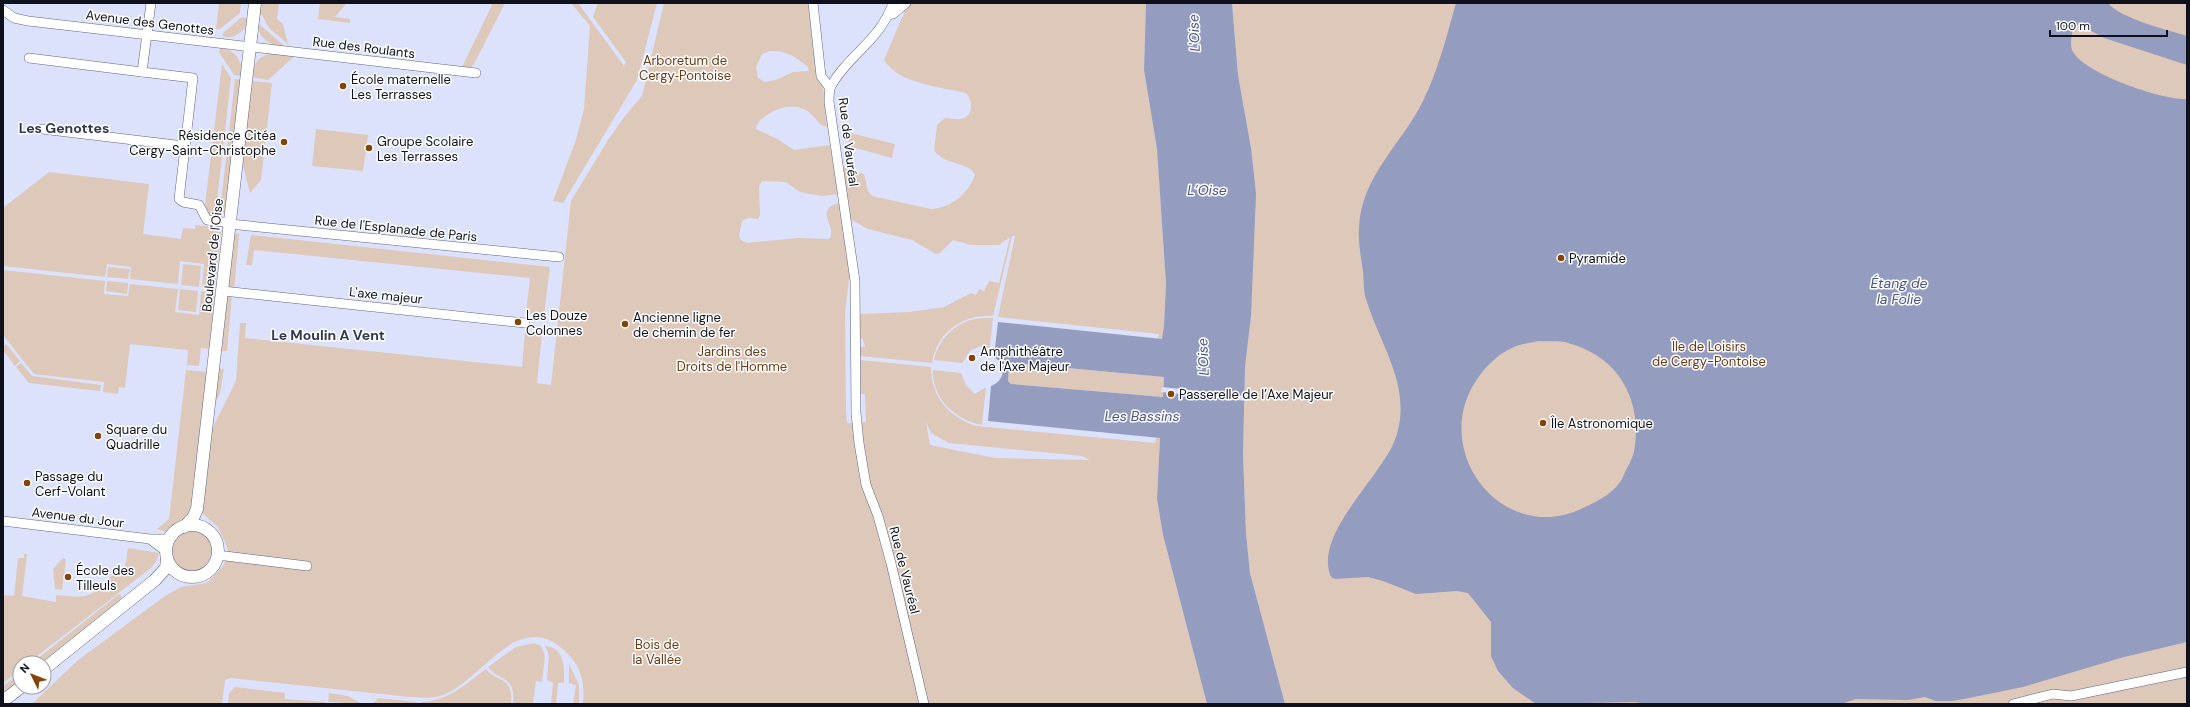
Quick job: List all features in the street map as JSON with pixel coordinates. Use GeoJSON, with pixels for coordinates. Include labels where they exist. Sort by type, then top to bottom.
{"type":"FeatureCollection","features":[{"type":"Feature","properties":{"kind":"main road","name":"Boulevard de l'Oise"},"geometry":{"type":"LineString","coordinates":[[184,527],[194,518],[196,510],[223,291],[255,3]]}},
{"type":"Feature","properties":{"kind":"main road"},"geometry":{"type":"LineString","coordinates":[[167,556],[172,569],[180,575],[189,578],[201,575],[211,567],[217,555],[217,543],[199,519],[196,510]]}},
{"type":"Feature","properties":{"kind":"main road"},"geometry":{"type":"LineString","coordinates":[[52,663],[155,580],[166,568],[167,556],[174,536],[184,527],[196,525],[205,528]]}},
{"type":"Feature","properties":{"kind":"main road"},"geometry":{"type":"LineString","coordinates":[[155,580],[169,575],[180,575]]}},
{"type":"Feature","properties":{"kind":"main road"},"geometry":{"type":"LineString","coordinates":[[3,701],[12,694]]}},
{"type":"Feature","properties":{"kind":"street"},"geometry":{"type":"LineString","coordinates":[[142,72],[151,3]]}},
{"type":"Feature","properties":{"kind":"street"},"geometry":{"type":"LineString","coordinates":[[813,3],[821,76],[830,88]]}},
{"type":"Feature","properties":{"kind":"street","name":"Rue de Vauréal"},"geometry":{"type":"LineString","coordinates":[[893,3],[889,14],[878,32],[830,88],[829,102],[855,281],[856,413],[859,443],[866,485],[878,516],[891,563],[924,704]]}},
{"type":"Feature","properties":{"kind":"street"},"geometry":{"type":"LineString","coordinates":[[889,14],[893,14],[906,3]]}},
{"type":"Feature","properties":{"kind":"street","name":"Avenue des Genottes"},"geometry":{"type":"LineString","coordinates":[[5,14],[28,21],[250,47]]}},
{"type":"Feature","properties":{"kind":"street","name":"Rue des Roulants"},"geometry":{"type":"LineString","coordinates":[[250,47],[476,73]]}},
{"type":"Feature","properties":{"kind":"street"},"geometry":{"type":"LineString","coordinates":[[29,58],[193,78],[184,146],[42,129]]}},
{"type":"Feature","properties":{"kind":"street","name":"Rue de l'Esplanade de Paris"},"geometry":{"type":"LineString","coordinates":[[184,146],[178,199],[183,202],[199,205],[207,220],[559,257]]}},
{"type":"Feature","properties":{"kind":"street","name":"L'axe majeur"},"geometry":{"type":"LineString","coordinates":[[223,291],[525,323]]}},
{"type":"Feature","properties":{"kind":"street","name":"Avenue du Jour"},"geometry":{"type":"LineString","coordinates":[[3,522],[150,539],[166,539],[174,536]]}},
{"type":"Feature","properties":{"kind":"street"},"geometry":{"type":"LineString","coordinates":[[150,539],[158,543],[167,556]]}},
{"type":"Feature","properties":{"kind":"street"},"geometry":{"type":"LineString","coordinates":[[217,555],[307,566]]}},
{"type":"Feature","properties":{"kind":"street"},"geometry":{"type":"LineString","coordinates":[[2013,704],[2053,694],[2071,696],[2187,672]]}},
{"type":"Feature","properties":{"kind":"green space"},"geometry":{"type":"Polygon","coordinates":[[[219,3],[241,3],[240,13],[220,29],[216,29],[219,3]]]}},
{"type":"Feature","properties":{"kind":"green space"},"geometry":{"type":"Polygon","coordinates":[[[259,3],[279,3],[277,19],[283,24],[288,44],[269,28],[262,15],[258,15],[259,3]]]}},
{"type":"Feature","properties":{"kind":"green space"},"geometry":{"type":"Polygon","coordinates":[[[320,3],[347,3],[335,17],[350,19],[350,23],[318,19],[320,3]]]}},
{"type":"Feature","properties":{"kind":"green space"},"geometry":{"type":"Polygon","coordinates":[[[493,3],[505,3],[474,64],[471,67],[462,67],[493,3]]]}},
{"type":"Feature","properties":{"kind":"green space"},"geometry":{"type":"Polygon","coordinates":[[[571,3],[578,3],[624,66],[626,62],[593,17],[598,3],[657,3],[637,80],[563,203],[553,201],[576,140],[584,109],[590,26],[571,3]]]}},
{"type":"Feature","properties":{"kind":"green space"},"geometry":{"type":"Polygon","coordinates":[[[664,3],[808,3],[815,63],[823,88],[827,127],[803,109],[798,107],[787,107],[770,113],[759,121],[756,129],[779,140],[794,150],[830,145],[838,194],[822,196],[800,192],[786,182],[762,181],[759,187],[760,215],[758,219],[748,218],[742,221],[739,236],[741,240],[747,243],[798,238],[829,239],[831,229],[827,210],[831,206],[839,203],[850,271],[845,313],[847,423],[866,422],[865,394],[861,394],[860,360],[931,367],[934,388],[943,404],[958,417],[976,426],[1155,443],[1156,438],[1160,438],[1157,499],[1163,535],[1207,704],[583,704],[583,682],[576,664],[566,652],[548,640],[532,637],[516,642],[500,652],[471,677],[440,696],[425,698],[410,697],[231,678],[225,680],[222,704],[32,704],[41,695],[52,695],[52,685],[77,661],[165,596],[181,587],[207,583],[224,565],[228,549],[218,527],[202,513],[201,502],[212,429],[236,381],[240,323],[246,323],[245,338],[522,367],[525,332],[542,334],[537,383],[551,385],[571,201],[608,140],[625,116],[642,96],[664,3]],[[770,51],[762,54],[756,67],[758,78],[765,82],[776,80],[793,72],[809,71],[808,68],[799,60],[784,52],[770,51]],[[926,422],[930,445],[995,458],[1090,460],[1082,456],[949,443],[931,433],[926,422]]]}},
{"type":"Feature","properties":{"kind":"green space"},"geometry":{"type":"Polygon","coordinates":[[[905,3],[1146,3],[1144,70],[1157,149],[1166,284],[1162,339],[1158,339],[1159,334],[998,317],[1015,236],[1012,236],[993,316],[972,318],[953,327],[939,342],[932,363],[860,356],[860,347],[865,347],[863,339],[860,338],[860,314],[910,312],[944,307],[971,293],[976,295],[979,289],[984,291],[989,281],[999,283],[1010,237],[999,245],[971,245],[953,240],[940,253],[936,254],[912,240],[868,229],[850,219],[842,167],[864,174],[868,191],[872,196],[931,209],[945,206],[958,199],[968,188],[975,175],[968,168],[943,158],[934,150],[937,125],[945,118],[959,119],[965,117],[970,112],[971,104],[966,93],[921,83],[910,79],[891,68],[884,60],[904,13],[905,3]]]}},
{"type":"Feature","properties":{"kind":"green space","name":"Étang de la Folie"},"geometry":{"type":"Polygon","coordinates":[[[1232,3],[2187,3],[2187,704],[1285,704],[1250,573],[1246,533],[1243,455],[1245,367],[1251,316],[1251,148],[1238,75],[1232,3]]]}},
{"type":"Feature","properties":{"kind":"green space"},"geometry":{"type":"Polygon","coordinates":[[[242,17],[249,19],[245,27],[232,37],[223,37],[223,33],[242,17]]]}},
{"type":"Feature","properties":{"kind":"green space"},"geometry":{"type":"Polygon","coordinates":[[[257,22],[283,45],[283,47],[268,42],[262,36],[257,22]]]}},
{"type":"Feature","properties":{"kind":"green space"},"geometry":{"type":"Polygon","coordinates":[[[220,48],[230,51],[237,57],[241,65],[242,76],[234,75],[219,52],[220,48]]]}},
{"type":"Feature","properties":{"kind":"green space"},"geometry":{"type":"Polygon","coordinates":[[[274,53],[296,55],[268,80],[251,77],[258,60],[264,56],[274,53]]]}},
{"type":"Feature","properties":{"kind":"green space"},"geometry":{"type":"Polygon","coordinates":[[[222,64],[231,78],[215,217],[209,215],[205,205],[222,64]]]}},
{"type":"Feature","properties":{"kind":"green space"},"geometry":{"type":"Polygon","coordinates":[[[235,79],[242,80],[226,213],[220,212],[235,79]]]}},
{"type":"Feature","properties":{"kind":"green space"},"geometry":{"type":"Polygon","coordinates":[[[250,81],[272,83],[261,180],[250,193],[242,161],[250,81]]]}},
{"type":"Feature","properties":{"kind":"green space"},"geometry":{"type":"Polygon","coordinates":[[[316,129],[368,135],[363,171],[312,166],[316,129]]]}},
{"type":"Feature","properties":{"kind":"green space"},"geometry":{"type":"Polygon","coordinates":[[[850,133],[895,144],[892,158],[848,146],[850,133]]]}},
{"type":"Feature","properties":{"kind":"green space"},"geometry":{"type":"Polygon","coordinates":[[[49,172],[149,184],[143,234],[181,239],[183,228],[195,229],[195,225],[214,227],[214,231],[221,232],[215,288],[202,287],[204,264],[180,261],[178,284],[130,279],[131,267],[107,264],[105,277],[3,266],[3,208],[49,172]]]}},
{"type":"Feature","properties":{"kind":"green space"},"geometry":{"type":"Polygon","coordinates":[[[232,233],[239,234],[234,290],[226,289],[232,233]]]}},
{"type":"Feature","properties":{"kind":"green space"},"geometry":{"type":"Polygon","coordinates":[[[251,235],[550,267],[544,315],[526,313],[530,278],[254,250],[252,265],[246,265],[251,235]]]}},
{"type":"Feature","properties":{"kind":"green space"},"geometry":{"type":"Polygon","coordinates":[[[183,264],[201,266],[199,287],[181,285],[183,264]]]}},
{"type":"Feature","properties":{"kind":"green space"},"geometry":{"type":"Polygon","coordinates":[[[108,267],[130,269],[128,279],[107,277],[108,267]]]}},
{"type":"Feature","properties":{"kind":"green space"},"geometry":{"type":"Polygon","coordinates":[[[3,270],[105,281],[104,294],[128,296],[130,284],[178,289],[175,312],[199,315],[201,291],[215,293],[209,349],[201,348],[199,366],[187,365],[188,350],[130,344],[125,388],[119,387],[118,394],[103,392],[104,382],[34,374],[3,335],[3,270]]]}},
{"type":"Feature","properties":{"kind":"green space"},"geometry":{"type":"Polygon","coordinates":[[[107,281],[128,283],[127,294],[106,291],[107,281]]]}},
{"type":"Feature","properties":{"kind":"green space"},"geometry":{"type":"Polygon","coordinates":[[[180,289],[198,291],[196,312],[178,310],[180,289]]]}},
{"type":"Feature","properties":{"kind":"green space"},"geometry":{"type":"Polygon","coordinates":[[[226,294],[232,295],[227,351],[219,351],[226,294]]]}},
{"type":"Feature","properties":{"kind":"green space"},"geometry":{"type":"Polygon","coordinates":[[[983,318],[993,318],[989,355],[980,346],[970,351],[962,363],[934,360],[940,344],[951,331],[966,322],[983,318]]]}},
{"type":"Feature","properties":{"kind":"green space"},"geometry":{"type":"Polygon","coordinates":[[[6,344],[20,361],[15,366],[3,350],[3,346],[6,344]]]}},
{"type":"Feature","properties":{"kind":"green space"},"geometry":{"type":"Polygon","coordinates":[[[21,363],[32,376],[101,385],[100,391],[29,383],[16,367],[21,363]]]}},
{"type":"Feature","properties":{"kind":"green space"},"geometry":{"type":"Polygon","coordinates":[[[1014,363],[1164,377],[1163,397],[1011,384],[1008,381],[1009,365],[1014,363]]]}},
{"type":"Feature","properties":{"kind":"green space"},"geometry":{"type":"Polygon","coordinates":[[[216,368],[224,369],[220,393],[216,402],[213,402],[216,368]]]}},
{"type":"Feature","properties":{"kind":"green space"},"geometry":{"type":"Polygon","coordinates":[[[186,370],[207,372],[191,512],[185,522],[169,533],[157,529],[169,519],[186,370]]]}},
{"type":"Feature","properties":{"kind":"green space"},"geometry":{"type":"Polygon","coordinates":[[[933,370],[961,373],[966,385],[975,394],[986,387],[982,425],[963,418],[954,413],[947,406],[936,390],[933,370]]]}},
{"type":"Feature","properties":{"kind":"green space"},"geometry":{"type":"Polygon","coordinates":[[[195,529],[208,536],[214,548],[205,565],[193,572],[187,573],[179,568],[175,562],[172,555],[173,548],[175,542],[180,536],[195,529]]]}},
{"type":"Feature","properties":{"kind":"green space"},"geometry":{"type":"Polygon","coordinates":[[[128,548],[159,553],[157,560],[151,568],[38,655],[12,655],[12,676],[3,683],[3,595],[14,596],[18,558],[24,558],[24,554],[27,554],[22,596],[56,602],[56,595],[83,596],[100,590],[105,586],[107,580],[122,567],[125,567],[128,548]]]}},
{"type":"Feature","properties":{"kind":"green space"},"geometry":{"type":"Polygon","coordinates":[[[63,558],[66,559],[62,590],[55,589],[53,569],[63,558]]]}},
{"type":"Feature","properties":{"kind":"green space"},"geometry":{"type":"Polygon","coordinates":[[[119,594],[122,597],[115,607],[52,657],[52,655],[42,655],[119,594]]]}},
{"type":"Feature","properties":{"kind":"green space"},"geometry":{"type":"Polygon","coordinates":[[[534,643],[541,646],[545,656],[542,682],[536,681],[533,704],[513,704],[512,688],[509,683],[492,672],[488,667],[516,647],[534,643]]]}},
{"type":"Feature","properties":{"kind":"green space"},"geometry":{"type":"Polygon","coordinates":[[[545,646],[556,650],[562,659],[564,683],[558,683],[556,704],[551,704],[553,683],[547,680],[549,655],[545,646]]]}},
{"type":"Feature","properties":{"kind":"green space"},"geometry":{"type":"Polygon","coordinates":[[[569,664],[579,685],[579,704],[573,704],[576,685],[569,683],[569,664]]]}},
{"type":"Feature","properties":{"kind":"green space"},"geometry":{"type":"Polygon","coordinates":[[[486,669],[507,684],[510,689],[511,704],[420,704],[422,702],[440,699],[456,691],[486,669]]]}},
{"type":"Feature","properties":{"kind":"green space"},"geometry":{"type":"Polygon","coordinates":[[[12,679],[12,689],[3,696],[3,686],[12,679]]]}},
{"type":"Feature","properties":{"kind":"green space"},"geometry":{"type":"Polygon","coordinates":[[[235,687],[285,693],[285,699],[326,702],[325,704],[228,704],[229,693],[235,687]]]}},
{"type":"Feature","properties":{"kind":"green space"},"geometry":{"type":"Polygon","coordinates":[[[329,693],[348,696],[362,704],[328,702],[329,693]]]}},
{"type":"Feature","properties":{"kind":"green space"},"geometry":{"type":"Polygon","coordinates":[[[378,698],[417,702],[416,704],[373,704],[378,698]]]}},
{"type":"Feature","properties":{"kind":"water","name":"L’Oise"},"geometry":{"type":"Polygon","coordinates":[[[1146,3],[1232,3],[1238,75],[1251,148],[1256,194],[1251,316],[1245,367],[1243,455],[1246,533],[1250,573],[1285,704],[1207,704],[1163,535],[1157,499],[1160,438],[988,421],[991,386],[996,384],[1002,377],[1003,373],[1001,364],[994,357],[998,322],[1162,339],[1166,284],[1157,149],[1144,70],[1146,3]],[[1014,363],[1009,366],[1008,381],[1011,384],[1163,397],[1164,377],[1014,363]]]}},
{"type":"Feature","properties":{"kind":"water","name":"Étang de la Folie"},"geometry":{"type":"Polygon","coordinates":[[[1456,3],[2108,3],[2122,14],[2187,36],[2187,65],[2104,38],[2079,24],[2073,28],[2071,43],[2073,52],[2081,60],[2093,69],[2108,77],[2160,95],[2187,99],[2187,642],[2124,657],[2023,687],[1952,701],[1936,701],[1925,697],[1908,700],[1856,699],[1841,704],[1649,704],[1634,702],[1536,704],[1513,688],[1498,671],[1491,656],[1491,622],[1468,593],[1457,591],[1416,594],[1383,581],[1368,577],[1335,579],[1331,577],[1328,560],[1332,542],[1341,523],[1390,450],[1397,434],[1400,416],[1400,399],[1397,383],[1365,294],[1359,239],[1361,209],[1375,176],[1423,101],[1438,65],[1456,3]],[[1538,341],[1507,350],[1486,367],[1465,403],[1462,432],[1467,459],[1480,484],[1500,502],[1525,514],[1553,517],[1594,503],[1606,496],[1616,487],[1623,477],[1634,452],[1636,433],[1635,415],[1631,399],[1624,384],[1614,370],[1602,359],[1586,350],[1565,342],[1538,341]]]}},
{"type":"Feature","properties":{"kind":"pier"},"geometry":{"type":"Polygon","coordinates":[[[1162,387],[1247,396],[1247,401],[1161,392],[1162,387]]]}},
{"type":"Feature","properties":{"kind":"place","name":"École maternelle Les Terrasses"},"geometry":{"type":"Point","coordinates":[343,86]}},
{"type":"Feature","properties":{"kind":"place","name":"Résidence Citéa Cergy-Saint-Christophe"},"geometry":{"type":"Point","coordinates":[284,142]}},
{"type":"Feature","properties":{"kind":"place","name":"Groupe Scolaire Les Terrasses"},"geometry":{"type":"Point","coordinates":[369,148]}},
{"type":"Feature","properties":{"kind":"place","name":"Pyramide"},"geometry":{"type":"Point","coordinates":[1561,258]}},
{"type":"Feature","properties":{"kind":"place","name":"Les Douze Colonnes"},"geometry":{"type":"Point","coordinates":[518,322]}},
{"type":"Feature","properties":{"kind":"place","name":"Ancienne ligne de chemin de fer"},"geometry":{"type":"Point","coordinates":[625,324]}},
{"type":"Feature","properties":{"kind":"place","name":"Amphithéâtre de l'Axe Majeur"},"geometry":{"type":"Point","coordinates":[972,358]}},
{"type":"Feature","properties":{"kind":"place","name":"Passerelle de l’Axe Majeur"},"geometry":{"type":"Point","coordinates":[1171,394]}},
{"type":"Feature","properties":{"kind":"place","name":"Île Astronomique"},"geometry":{"type":"Point","coordinates":[1543,423]}},
{"type":"Feature","properties":{"kind":"place","name":"Square du Quadrille"},"geometry":{"type":"Point","coordinates":[98,436]}},
{"type":"Feature","properties":{"kind":"place","name":"Passage du Cerf-Volant"},"geometry":{"type":"Point","coordinates":[27,483]}},
{"type":"Feature","properties":{"kind":"place","name":"École des Tilleuls"},"geometry":{"type":"Point","coordinates":[68,577]}},
{"type":"Feature","properties":{"kind":"district","name":"Les Genottes"},"geometry":{"type":"Point","coordinates":[64,128]}},
{"type":"Feature","properties":{"kind":"district","name":"Le Moulin A Vent"},"geometry":{"type":"Point","coordinates":[328,335]}},
{"type":"Feature","properties":{"kind":"water label","name":"L'Oise"},"geometry":{"type":"Point","coordinates":[1194,33]}},
{"type":"Feature","properties":{"kind":"water label","name":"L'Oise"},"geometry":{"type":"Point","coordinates":[1203,357]}},
{"type":"Feature","properties":{"kind":"water label","name":"Les Bassins"},"geometry":{"type":"Point","coordinates":[1142,416]}},
{"type":"Feature","properties":{"kind":"park label","name":"Arboretum de Cergy‐Pontoise"},"geometry":{"type":"Point","coordinates":[685,68]}},
{"type":"Feature","properties":{"kind":"park label","name":"Île de Loisirs de Cergy-Pontoise"},"geometry":{"type":"Point","coordinates":[1709,354]}},
{"type":"Feature","properties":{"kind":"park label","name":"Jardins des Droits de l'Homme"},"geometry":{"type":"Point","coordinates":[732,358]}},
{"type":"Feature","properties":{"kind":"park label","name":"Bois de la Vallée"},"geometry":{"type":"Point","coordinates":[657,652]}}]}
